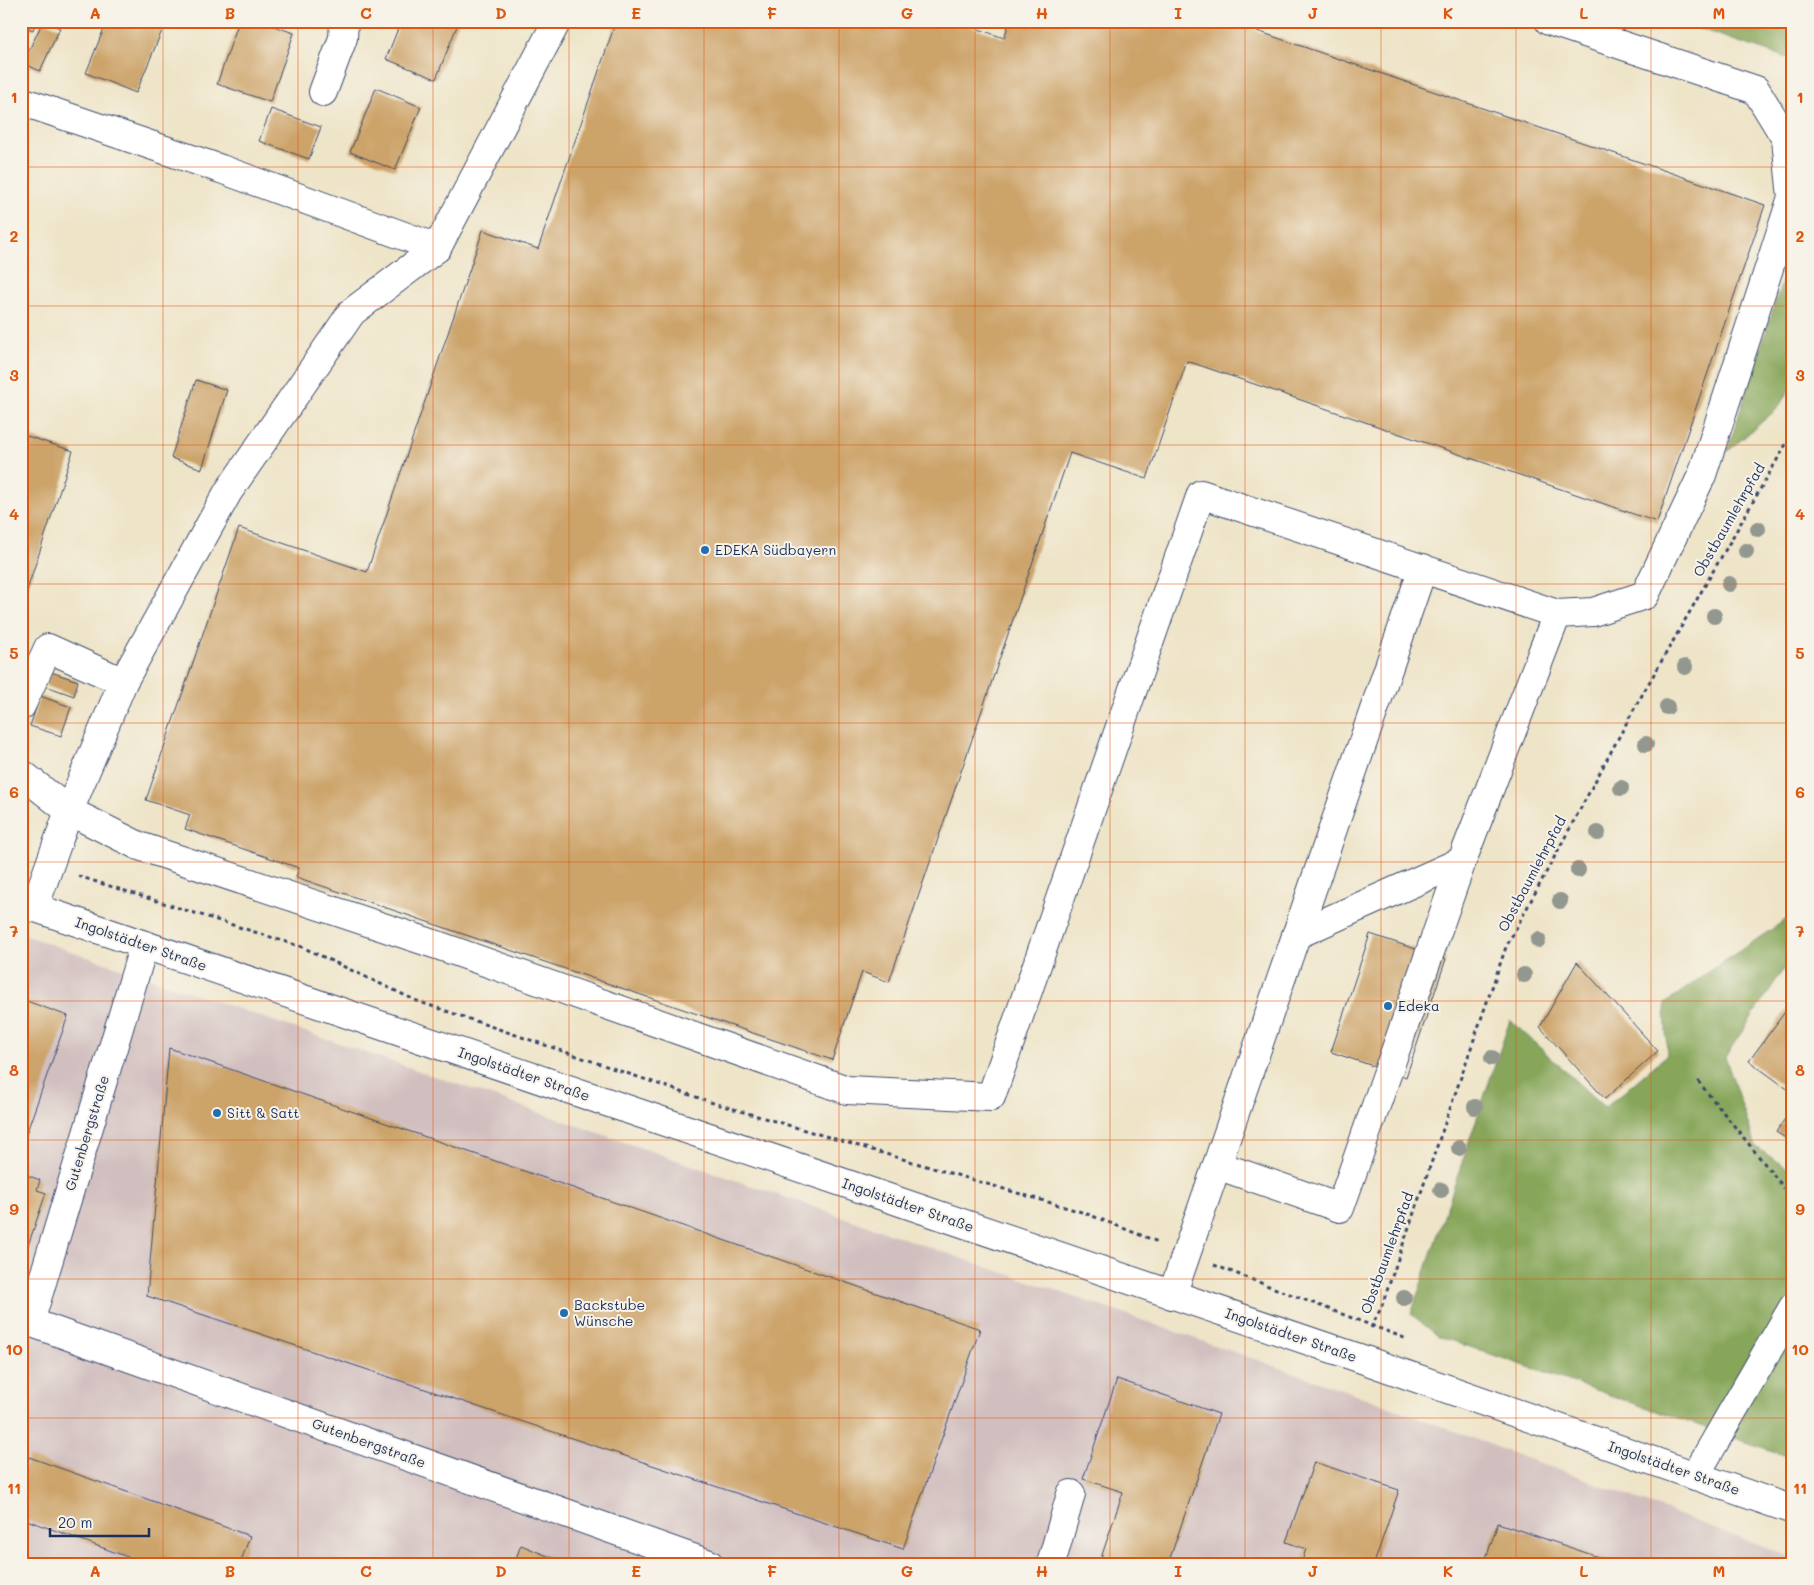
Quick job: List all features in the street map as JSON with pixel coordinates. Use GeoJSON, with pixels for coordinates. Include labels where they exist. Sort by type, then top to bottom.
{"type":"FeatureCollection","features":[{"type":"Feature","properties":{"kind":"street"},"geometry":{"type":"LineString","coordinates":[[322,92],[343,38],[344,21]]}},
{"type":"Feature","properties":{"kind":"street"},"geometry":{"type":"LineString","coordinates":[[28,905],[50,867],[69,811],[123,682],[228,492],[352,312],[438,248],[557,21]]}},
{"type":"Feature","properties":{"kind":"street"},"geometry":{"type":"LineString","coordinates":[[21,773],[69,811],[139,846],[440,946],[847,1090],[990,1097],[1201,494],[1557,614],[1593,612],[1645,595],[1702,474],[1792,197],[1786,139],[1756,90],[1549,21]]}},
{"type":"Feature","properties":{"kind":"street"},"geometry":{"type":"LineString","coordinates":[[21,102],[221,169],[438,248]]}},
{"type":"Feature","properties":{"kind":"street"},"geometry":{"type":"LineString","coordinates":[[1172,1295],[1422,568]]}},
{"type":"Feature","properties":{"kind":"street"},"geometry":{"type":"LineString","coordinates":[[1217,1165],[1340,1208],[1462,861],[1557,614]]}},
{"type":"Feature","properties":{"kind":"street"},"geometry":{"type":"LineString","coordinates":[[21,706],[48,648],[123,682]]}},
{"type":"Feature","properties":{"kind":"street"},"geometry":{"type":"LineString","coordinates":[[1296,935],[1462,861]]}},
{"type":"Feature","properties":{"kind":"street","name":"Ingolstädter Straße"},"geometry":{"type":"LineString","coordinates":[[28,905],[1358,1358],[1793,1510]]}},
{"type":"Feature","properties":{"kind":"street","name":"Gutenbergstraße"},"geometry":{"type":"LineString","coordinates":[[144,945],[26,1321],[709,1564]]}},
{"type":"Feature","properties":{"kind":"street"},"geometry":{"type":"LineString","coordinates":[[1695,1476],[1793,1307]]}},
{"type":"Feature","properties":{"kind":"street"},"geometry":{"type":"LineString","coordinates":[[1051,1564],[1071,1494]]}},
{"type":"Feature","properties":{"kind":"path","name":"Obstbaumlehrpfad"},"geometry":{"type":"LineString","coordinates":[[1358,1358],[1381,1308],[1506,946],[1634,709],[1793,432]]}},
{"type":"Feature","properties":{"kind":"path"},"geometry":{"type":"LineString","coordinates":[[50,867],[302,947],[417,1001],[704,1100],[1085,1213],[1408,1340]]}},
{"type":"Feature","properties":{"kind":"path"},"geometry":{"type":"LineString","coordinates":[[1698,1081],[1793,1199]]}},
{"type":"Feature","properties":{"kind":"shaded area"},"geometry":{"type":"Polygon","coordinates":[[[21,934],[1347,1391],[1793,1558],[1793,1564],[21,1564],[21,934]]]}},
{"type":"Feature","properties":{"kind":"green space"},"geometry":{"type":"Polygon","coordinates":[[[1676,21],[1793,21],[1793,60],[1676,21]]]}},
{"type":"Feature","properties":{"kind":"green space"},"geometry":{"type":"Polygon","coordinates":[[[1793,248],[1793,383],[1778,408],[1727,452],[1793,248]]]}},
{"type":"Feature","properties":{"kind":"green space"},"geometry":{"type":"Polygon","coordinates":[[[1793,915],[1793,955],[1725,1057],[1756,1147],[1793,1172],[1793,1458],[1438,1336],[1411,1314],[1510,1020],[1605,1108],[1667,1055],[1665,1004],[1708,972],[1793,915]]]}},
{"type":"Feature","properties":{"kind":"building"},"geometry":{"type":"Polygon","coordinates":[[[21,21],[36,21],[33,30],[21,25],[21,21]]]}},
{"type":"Feature","properties":{"kind":"building"},"geometry":{"type":"Polygon","coordinates":[[[43,21],[60,28],[40,71],[23,63],[43,21]]]}},
{"type":"Feature","properties":{"kind":"building"},"geometry":{"type":"Polygon","coordinates":[[[107,21],[166,21],[136,93],[86,73],[107,21]]]}},
{"type":"Feature","properties":{"kind":"building"},"geometry":{"type":"Polygon","coordinates":[[[239,21],[259,21],[294,33],[270,102],[217,84],[239,21]]]}},
{"type":"Feature","properties":{"kind":"building"},"geometry":{"type":"Polygon","coordinates":[[[401,21],[459,21],[436,79],[386,59],[401,21]]]}},
{"type":"Feature","properties":{"kind":"building","name":"EDEKA Südbayern"},"geometry":{"type":"Polygon","coordinates":[[[616,21],[956,21],[1004,38],[1010,21],[1228,21],[1765,205],[1657,522],[1187,361],[1147,479],[1070,453],[889,982],[862,972],[832,1060],[296,877],[299,868],[185,829],[190,815],[146,800],[239,528],[367,572],[483,230],[538,249],[616,21]]]}},
{"type":"Feature","properties":{"kind":"building"},"geometry":{"type":"Polygon","coordinates":[[[376,88],[421,107],[395,170],[350,152],[376,88]]]}},
{"type":"Feature","properties":{"kind":"building"},"geometry":{"type":"Polygon","coordinates":[[[271,109],[321,127],[309,159],[259,141],[271,109]]]}},
{"type":"Feature","properties":{"kind":"building"},"geometry":{"type":"Polygon","coordinates":[[[196,380],[227,390],[202,469],[171,458],[196,380]]]}},
{"type":"Feature","properties":{"kind":"building"},"geometry":{"type":"Polygon","coordinates":[[[21,434],[73,451],[22,605],[21,605],[21,434]]]}},
{"type":"Feature","properties":{"kind":"building"},"geometry":{"type":"Polygon","coordinates":[[[51,672],[78,681],[74,696],[46,686],[51,672]]]}},
{"type":"Feature","properties":{"kind":"building"},"geometry":{"type":"Polygon","coordinates":[[[40,696],[71,707],[61,736],[30,726],[40,696]]]}},
{"type":"Feature","properties":{"kind":"building","name":"Edeka"},"geometry":{"type":"Polygon","coordinates":[[[1370,934],[1446,959],[1406,1077],[1331,1052],[1370,934]]]}},
{"type":"Feature","properties":{"kind":"building"},"geometry":{"type":"Polygon","coordinates":[[[1577,962],[1658,1051],[1605,1099],[1540,1027],[1577,962]]]}},
{"type":"Feature","properties":{"kind":"building"},"geometry":{"type":"Polygon","coordinates":[[[21,999],[68,1016],[25,1137],[21,1136],[21,999]]]}},
{"type":"Feature","properties":{"kind":"building"},"geometry":{"type":"Polygon","coordinates":[[[1793,1001],[1793,1093],[1749,1061],[1793,1001]]]}},
{"type":"Feature","properties":{"kind":"building","name":"Backstube Wünsche"},"geometry":{"type":"Polygon","coordinates":[[[169,1048],[980,1329],[903,1549],[147,1296],[169,1048]]]}},
{"type":"Feature","properties":{"kind":"building"},"geometry":{"type":"Polygon","coordinates":[[[1793,1107],[1793,1143],[1776,1132],[1793,1107]]]}},
{"type":"Feature","properties":{"kind":"building"},"geometry":{"type":"Polygon","coordinates":[[[21,1173],[40,1180],[37,1190],[46,1193],[22,1263],[21,1173]]]}},
{"type":"Feature","properties":{"kind":"building"},"geometry":{"type":"Polygon","coordinates":[[[1117,1379],[1219,1414],[1168,1564],[1099,1564],[1123,1492],[1083,1479],[1117,1379]]]}},
{"type":"Feature","properties":{"kind":"building"},"geometry":{"type":"Polygon","coordinates":[[[29,1457],[250,1536],[240,1564],[147,1564],[21,1518],[21,1479],[29,1457]]]}},
{"type":"Feature","properties":{"kind":"building"},"geometry":{"type":"Polygon","coordinates":[[[1314,1462],[1399,1490],[1374,1564],[1301,1564],[1306,1549],[1286,1542],[1314,1462]]]}},
{"type":"Feature","properties":{"kind":"building"},"geometry":{"type":"Polygon","coordinates":[[[1498,1523],[1616,1563],[1616,1564],[1484,1564],[1498,1523]]]}},
{"type":"Feature","properties":{"kind":"building"},"geometry":{"type":"Polygon","coordinates":[[[521,1545],[567,1564],[514,1564],[521,1545]]]}},
{"type":"Feature","properties":{"kind":"place","name":"EDEKA Südbayern"},"geometry":{"type":"Point","coordinates":[705,550]}},
{"type":"Feature","properties":{"kind":"place","name":"Edeka"},"geometry":{"type":"Point","coordinates":[1388,1006]}},
{"type":"Feature","properties":{"kind":"place","name":"Sitt & Satt"},"geometry":{"type":"Point","coordinates":[217,1113]}},
{"type":"Feature","properties":{"kind":"place","name":"Backstube Wünsche"},"geometry":{"type":"Point","coordinates":[564,1313]}}]}
